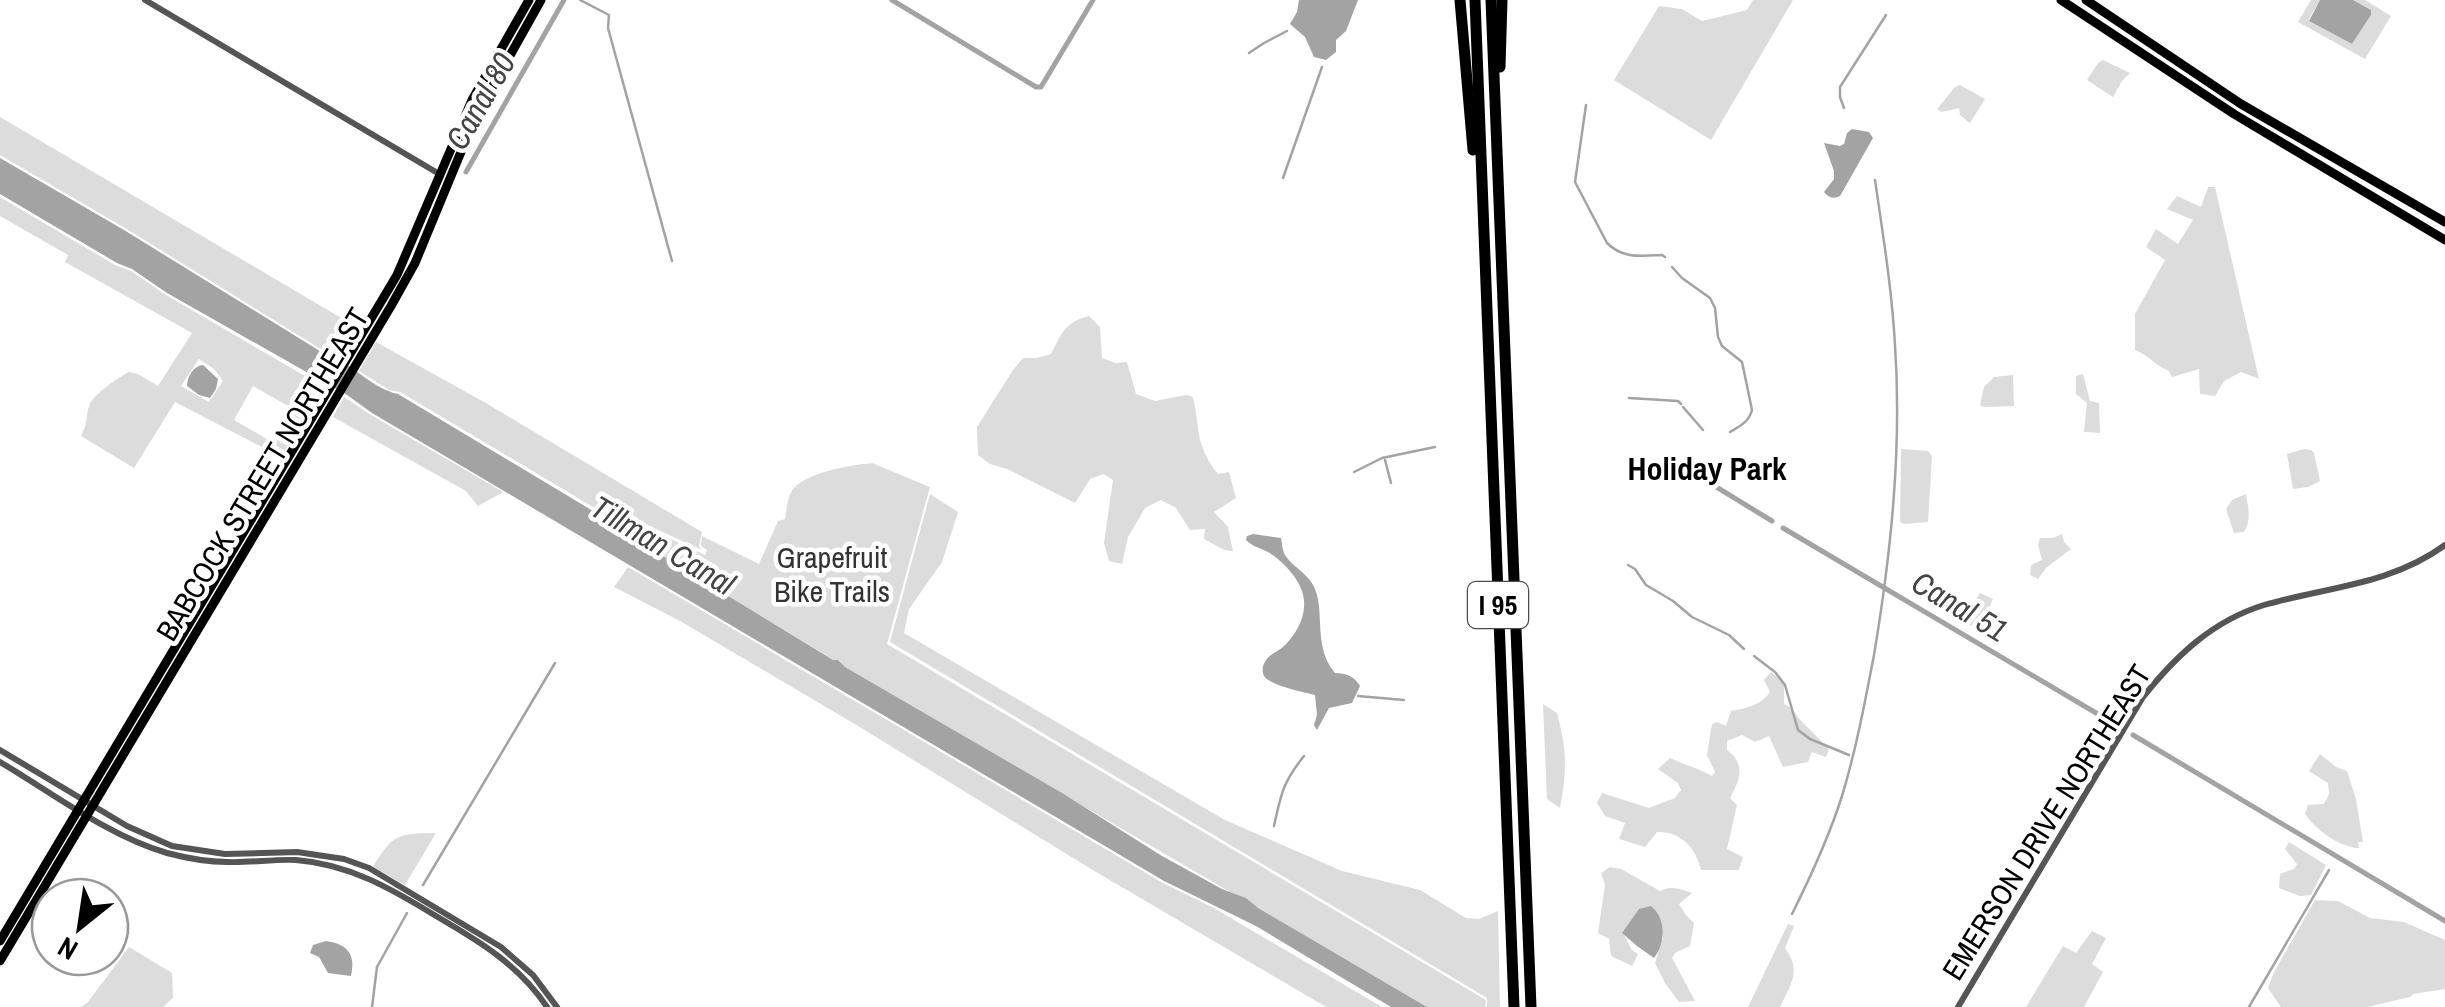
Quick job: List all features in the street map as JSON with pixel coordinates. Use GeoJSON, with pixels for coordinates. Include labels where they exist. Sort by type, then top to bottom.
{"type":"FeatureCollection","features":[{"type":"Feature","properties":{"kind":"highway"},"geometry":{"type":"LineString","coordinates":[[1460,0],[1474,169],[1482,204]]}},
{"type":"Feature","properties":{"kind":"highway","name":"I 95"},"geometry":{"type":"LineString","coordinates":[[1475,0],[1514,1007]]}},
{"type":"Feature","properties":{"kind":"highway","name":"I 95"},"geometry":{"type":"LineString","coordinates":[[1490,0],[1531,1007]]}},
{"type":"Feature","properties":{"kind":"highway"},"geometry":{"type":"LineString","coordinates":[[1496,116],[1502,0]]}},
{"type":"Feature","properties":{"kind":"main road","name":"BABCOCK STREET NORTHEAST"},"geometry":{"type":"LineString","coordinates":[[0,942],[414,263],[472,100],[529,0]]}},
{"type":"Feature","properties":{"kind":"main road","name":"BABCOCK STREET NORTHEAST"},"geometry":{"type":"LineString","coordinates":[[445,177],[541,0]]}},
{"type":"Feature","properties":{"kind":"main road"},"geometry":{"type":"LineString","coordinates":[[2061,0],[2234,114],[2445,240]]}},
{"type":"Feature","properties":{"kind":"main road"},"geometry":{"type":"LineString","coordinates":[[2086,0],[2241,104],[2445,222]]}},
{"type":"Feature","properties":{"kind":"main road"},"geometry":{"type":"LineString","coordinates":[[2077,10],[2100,10]]}},
{"type":"Feature","properties":{"kind":"main road"},"geometry":{"type":"LineString","coordinates":[[2417,223],[2424,210]]}},
{"type":"Feature","properties":{"kind":"main road","name":"BABCOCK STREET NORTHEAST"},"geometry":{"type":"LineString","coordinates":[[0,961],[85,807]]}},
{"type":"Feature","properties":{"kind":"street"},"geometry":{"type":"LineString","coordinates":[[145,0],[445,177]]}},
{"type":"Feature","properties":{"kind":"street","name":"EMERSON DRIVE NORTHEAST"},"geometry":{"type":"LineString","coordinates":[[1961,1006],[2144,697],[2173,661],[2210,630],[2237,616],[2263,605],[2389,574],[2415,564],[2445,545]]}},
{"type":"Feature","properties":{"kind":"street"},"geometry":{"type":"LineString","coordinates":[[0,750],[136,842],[180,856],[224,862],[316,862],[366,876],[498,954],[547,1007]]}},
{"type":"Feature","properties":{"kind":"street"},"geometry":{"type":"LineString","coordinates":[[0,762],[85,807],[172,846],[226,854],[297,852],[370,868],[501,947],[532,975],[557,1007]]}},
{"type":"Feature","properties":{"kind":"green space"},"geometry":{"type":"Polygon","coordinates":[[[1753,0],[1793,0],[1711,140],[1614,80],[1659,6],[1682,9],[1702,21],[1747,10],[1753,0]]]}},
{"type":"Feature","properties":{"kind":"green space"},"geometry":{"type":"Polygon","coordinates":[[[2311,0],[2320,0],[2309,21],[2352,44],[2371,15],[2371,10],[2353,0],[2365,0],[2391,16],[2365,59],[2298,22],[2311,0]]]}},
{"type":"Feature","properties":{"kind":"green space"},"geometry":{"type":"Polygon","coordinates":[[[2103,60],[2130,73],[2113,97],[2087,80],[2103,60]]]}},
{"type":"Feature","properties":{"kind":"green space"},"geometry":{"type":"Polygon","coordinates":[[[1960,85],[1985,99],[1970,123],[1960,115],[1959,108],[1942,112],[1937,109],[1960,85]]]}},
{"type":"Feature","properties":{"kind":"green space"},"geometry":{"type":"Polygon","coordinates":[[[0,117],[360,329],[342,359],[0,155],[0,117]]]}},
{"type":"Feature","properties":{"kind":"green space"},"geometry":{"type":"Polygon","coordinates":[[[2208,187],[2215,187],[2259,379],[2241,372],[2224,381],[2215,396],[2200,394],[2199,369],[2172,377],[2169,371],[2135,350],[2135,314],[2165,260],[2146,247],[2156,229],[2178,244],[2193,220],[2167,209],[2177,196],[2201,207],[2208,187]]]}},
{"type":"Feature","properties":{"kind":"green space"},"geometry":{"type":"Polygon","coordinates":[[[0,197],[324,387],[281,457],[175,402],[134,468],[81,436],[96,395],[129,372],[158,386],[192,333],[65,262],[68,255],[0,216],[0,197]],[[199,359],[181,386],[209,402],[223,381],[199,359]],[[253,386],[234,420],[274,443],[295,410],[253,386]]]}},
{"type":"Feature","properties":{"kind":"green space"},"geometry":{"type":"Polygon","coordinates":[[[1089,316],[1100,327],[1102,358],[1127,362],[1136,394],[1155,401],[1193,397],[1205,454],[1218,474],[1229,472],[1236,498],[1214,512],[1228,527],[1233,551],[1204,539],[1205,529],[1190,530],[1176,508],[1161,500],[1145,508],[1128,537],[1122,564],[1109,561],[1104,543],[1113,480],[1103,474],[1090,479],[1075,503],[978,455],[977,427],[1013,370],[1023,358],[1051,354],[1069,325],[1089,316]]]}},
{"type":"Feature","properties":{"kind":"green space"},"geometry":{"type":"Polygon","coordinates":[[[376,342],[702,532],[702,550],[647,525],[640,535],[359,371],[376,342]]]}},
{"type":"Feature","properties":{"kind":"green space"},"geometry":{"type":"Polygon","coordinates":[[[2083,374],[2090,401],[2099,403],[2100,433],[2084,432],[2087,403],[2076,394],[2076,376],[2083,374]]]}},
{"type":"Feature","properties":{"kind":"green space"},"geometry":{"type":"Polygon","coordinates":[[[2013,375],[2014,406],[1980,405],[1984,387],[1994,377],[2013,375]]]}},
{"type":"Feature","properties":{"kind":"green space"},"geometry":{"type":"Polygon","coordinates":[[[344,397],[503,492],[478,506],[466,491],[333,417],[344,397]]]}},
{"type":"Feature","properties":{"kind":"green space"},"geometry":{"type":"Polygon","coordinates":[[[1901,449],[1928,451],[1932,456],[1928,522],[1900,522],[1901,449]]]}},
{"type":"Feature","properties":{"kind":"green space"},"geometry":{"type":"Polygon","coordinates":[[[2304,449],[2314,453],[2320,481],[2293,489],[2287,454],[2304,449]]]}},
{"type":"Feature","properties":{"kind":"green space","name":"Grapefruit Bike Trails"},"geometry":{"type":"Polygon","coordinates":[[[872,463],[930,487],[887,644],[1486,1000],[1485,1007],[1427,1007],[845,667],[639,541],[647,528],[705,555],[702,536],[759,564],[778,521],[785,519],[794,488],[820,474],[872,463]]]}},
{"type":"Feature","properties":{"kind":"green space"},"geometry":{"type":"Polygon","coordinates":[[[930,494],[958,512],[942,562],[909,609],[904,633],[1225,820],[1342,871],[1420,890],[1466,918],[1479,919],[1498,911],[1500,1007],[1487,1007],[1487,998],[890,642],[930,494]]]}},
{"type":"Feature","properties":{"kind":"green space"},"geometry":{"type":"Polygon","coordinates":[[[2246,494],[2248,523],[2244,532],[2234,533],[2226,509],[2232,500],[2246,494]]]}},
{"type":"Feature","properties":{"kind":"green space"},"geometry":{"type":"Polygon","coordinates":[[[2062,534],[2071,549],[2038,579],[2030,575],[2031,565],[2042,560],[2040,538],[2062,534]]]}},
{"type":"Feature","properties":{"kind":"green space"},"geometry":{"type":"Polygon","coordinates":[[[628,567],[1163,883],[1212,907],[1382,1007],[1326,1007],[680,621],[614,587],[628,567]]]}},
{"type":"Feature","properties":{"kind":"green space"},"geometry":{"type":"Polygon","coordinates":[[[1980,593],[1993,599],[1983,620],[1997,628],[1990,636],[1962,620],[1980,593]]]}},
{"type":"Feature","properties":{"kind":"green space"},"geometry":{"type":"Polygon","coordinates":[[[1771,672],[1784,682],[1784,704],[1829,749],[1826,757],[1812,752],[1808,762],[1783,767],[1769,736],[1755,742],[1742,735],[1727,741],[1727,750],[1737,761],[1739,772],[1730,798],[1737,805],[1727,849],[1743,857],[1739,870],[1701,870],[1691,848],[1666,832],[1657,832],[1645,847],[1619,839],[1625,823],[1605,816],[1597,803],[1602,793],[1649,808],[1675,798],[1681,790],[1678,783],[1658,769],[1670,758],[1712,776],[1715,772],[1707,755],[1712,724],[1726,726],[1731,711],[1762,700],[1770,692],[1764,680],[1771,672]]]}},
{"type":"Feature","properties":{"kind":"green space"},"geometry":{"type":"Polygon","coordinates":[[[1543,704],[1557,713],[1563,739],[1565,771],[1560,808],[1547,799],[1543,704]]]}},
{"type":"Feature","properties":{"kind":"green space"},"geometry":{"type":"Polygon","coordinates":[[[2320,754],[2347,771],[2363,842],[2358,842],[2359,848],[2329,837],[2305,814],[2308,805],[2324,804],[2329,794],[2328,783],[2309,771],[2320,754]]]}},
{"type":"Feature","properties":{"kind":"green space"},"geometry":{"type":"Polygon","coordinates":[[[436,833],[405,885],[373,867],[386,847],[398,838],[436,833]]]}},
{"type":"Feature","properties":{"kind":"green space"},"geometry":{"type":"Polygon","coordinates":[[[2289,842],[2326,865],[2311,895],[2300,896],[2279,888],[2280,874],[2297,864],[2285,849],[2289,842]]]}},
{"type":"Feature","properties":{"kind":"green space"},"geometry":{"type":"Polygon","coordinates":[[[1610,867],[1660,891],[1671,888],[1692,893],[1679,904],[1694,923],[1690,946],[1672,958],[1695,1001],[1679,1002],[1655,963],[1663,938],[1661,922],[1623,933],[1638,954],[1632,966],[1611,956],[1609,939],[1598,933],[1605,885],[1601,873],[1610,867]]]}},
{"type":"Feature","properties":{"kind":"green space"},"geometry":{"type":"Polygon","coordinates":[[[2315,900],[2338,901],[2370,918],[2404,922],[2445,940],[2445,989],[2367,1007],[2281,1007],[2268,988],[2315,900]]]}},
{"type":"Feature","properties":{"kind":"green space"},"geometry":{"type":"Polygon","coordinates":[[[1788,924],[1794,926],[1785,948],[1794,971],[1788,991],[1780,1007],[1748,1007],[1788,924]]]}},
{"type":"Feature","properties":{"kind":"green space"},"geometry":{"type":"Polygon","coordinates":[[[2092,931],[2106,938],[2092,964],[2103,972],[2084,1007],[2026,1007],[2063,946],[2076,953],[2092,931]]]}},
{"type":"Feature","properties":{"kind":"green space"},"geometry":{"type":"Polygon","coordinates":[[[130,948],[172,973],[173,998],[163,1007],[81,1007],[107,977],[130,977],[130,948]]]}},
{"type":"Feature","properties":{"kind":"shaded area"},"geometry":{"type":"Polygon","coordinates":[[[1299,0],[1358,0],[1346,31],[1336,40],[1336,52],[1326,60],[1314,57],[1305,37],[1290,24],[1299,0]]]}},
{"type":"Feature","properties":{"kind":"shaded area"},"geometry":{"type":"Polygon","coordinates":[[[2320,0],[2353,0],[2371,10],[2352,44],[2309,21],[2320,0]]]}},
{"type":"Feature","properties":{"kind":"shaded area"},"geometry":{"type":"Polygon","coordinates":[[[1852,129],[1869,132],[1873,138],[1840,196],[1831,197],[1824,192],[1834,179],[1834,171],[1824,143],[1844,144],[1852,129]]]}},
{"type":"Feature","properties":{"kind":"shaded area"},"geometry":{"type":"Polygon","coordinates":[[[0,158],[1162,856],[1246,898],[1427,1007],[1391,1007],[1256,926],[1164,881],[347,395],[0,194],[0,158]]]}},
{"type":"Feature","properties":{"kind":"shaded area"},"geometry":{"type":"Polygon","coordinates":[[[203,365],[218,379],[210,398],[187,386],[191,372],[203,365]]]}},
{"type":"Feature","properties":{"kind":"shaded area"},"geometry":{"type":"Polygon","coordinates":[[[1253,534],[1281,538],[1287,558],[1315,589],[1328,663],[1335,673],[1349,676],[1360,686],[1352,703],[1329,708],[1317,730],[1315,695],[1280,686],[1263,674],[1266,660],[1297,629],[1304,599],[1287,568],[1246,540],[1253,534]]]}},
{"type":"Feature","properties":{"kind":"shaded area"},"geometry":{"type":"Polygon","coordinates":[[[1651,906],[1663,931],[1654,958],[1622,933],[1639,909],[1651,906]]]}},
{"type":"Feature","properties":{"kind":"shaded area"},"geometry":{"type":"Polygon","coordinates":[[[326,941],[349,952],[351,976],[328,973],[319,957],[310,953],[313,945],[326,941]]]}},
{"type":"Feature","properties":{"kind":"waterway","name":"Canal 80"},"geometry":{"type":"LineString","coordinates":[[466,172],[564,0]]}},
{"type":"Feature","properties":{"kind":"waterway"},"geometry":{"type":"LineString","coordinates":[[580,0],[609,15],[608,28],[672,261]]}},
{"type":"Feature","properties":{"kind":"waterway"},"geometry":{"type":"LineString","coordinates":[[892,0],[1036,87],[1041,87],[1093,0]]}},
{"type":"Feature","properties":{"kind":"waterway"},"geometry":{"type":"LineString","coordinates":[[1844,108],[1840,87],[1886,15]]}},
{"type":"Feature","properties":{"kind":"waterway"},"geometry":{"type":"LineString","coordinates":[[1249,53],[1287,31]]}},
{"type":"Feature","properties":{"kind":"waterway"},"geometry":{"type":"LineString","coordinates":[[1283,178],[1322,67]]}},
{"type":"Feature","properties":{"kind":"waterway"},"geometry":{"type":"LineString","coordinates":[[1586,105],[1575,182],[1607,243],[1619,252],[1665,257]]}},
{"type":"Feature","properties":{"kind":"waterway"},"geometry":{"type":"LineString","coordinates":[[1792,914],[1831,826],[1852,761],[1874,655],[1890,540],[1897,384],[1892,304],[1875,180]]}},
{"type":"Feature","properties":{"kind":"waterway"},"geometry":{"type":"LineString","coordinates":[[1672,267],[1710,298],[1722,346],[1742,362],[1752,410],[1746,421],[1730,432]]}},
{"type":"Feature","properties":{"kind":"waterway"},"geometry":{"type":"LineString","coordinates":[[1629,398],[1681,404]]}},
{"type":"Feature","properties":{"kind":"waterway"},"geometry":{"type":"LineString","coordinates":[[1683,407],[1703,430]]}},
{"type":"Feature","properties":{"kind":"waterway"},"geometry":{"type":"LineString","coordinates":[[1354,472],[1382,458],[1435,447]]}},
{"type":"Feature","properties":{"kind":"waterway"},"geometry":{"type":"LineString","coordinates":[[1385,460],[1391,483]]}},
{"type":"Feature","properties":{"kind":"waterway"},"geometry":{"type":"LineString","coordinates":[[1682,466],[1772,521]]}},
{"type":"Feature","properties":{"kind":"waterway","name":"Canal 51"},"geometry":{"type":"LineString","coordinates":[[1783,528],[2113,723]]}},
{"type":"Feature","properties":{"kind":"waterway"},"geometry":{"type":"LineString","coordinates":[[1628,565],[1646,585],[1692,617],[1729,635],[1744,649]]}},
{"type":"Feature","properties":{"kind":"waterway"},"geometry":{"type":"LineString","coordinates":[[1754,656],[1785,685],[1798,730],[1849,755]]}},
{"type":"Feature","properties":{"kind":"waterway"},"geometry":{"type":"LineString","coordinates":[[423,885],[555,663]]}},
{"type":"Feature","properties":{"kind":"waterway"},"geometry":{"type":"LineString","coordinates":[[1358,696],[1404,700]]}},
{"type":"Feature","properties":{"kind":"waterway","name":"Canal 51"},"geometry":{"type":"LineString","coordinates":[[2133,735],[2445,921]]}},
{"type":"Feature","properties":{"kind":"waterway"},"geometry":{"type":"LineString","coordinates":[[1274,826],[1284,789],[1304,756]]}},
{"type":"Feature","properties":{"kind":"waterway"},"geometry":{"type":"LineString","coordinates":[[2249,1007],[2329,870]]}},
{"type":"Feature","properties":{"kind":"waterway"},"geometry":{"type":"LineString","coordinates":[[372,1007],[377,967],[407,913]]}},
{"type":"Feature","properties":{"kind":"district","name":"Holiday Park"},"geometry":{"type":"Point","coordinates":[1707,468]}},
{"type":"Feature","properties":{"kind":"water label","name":"Tillman Canal"},"geometry":{"type":"Point","coordinates":[663,545]}}]}
